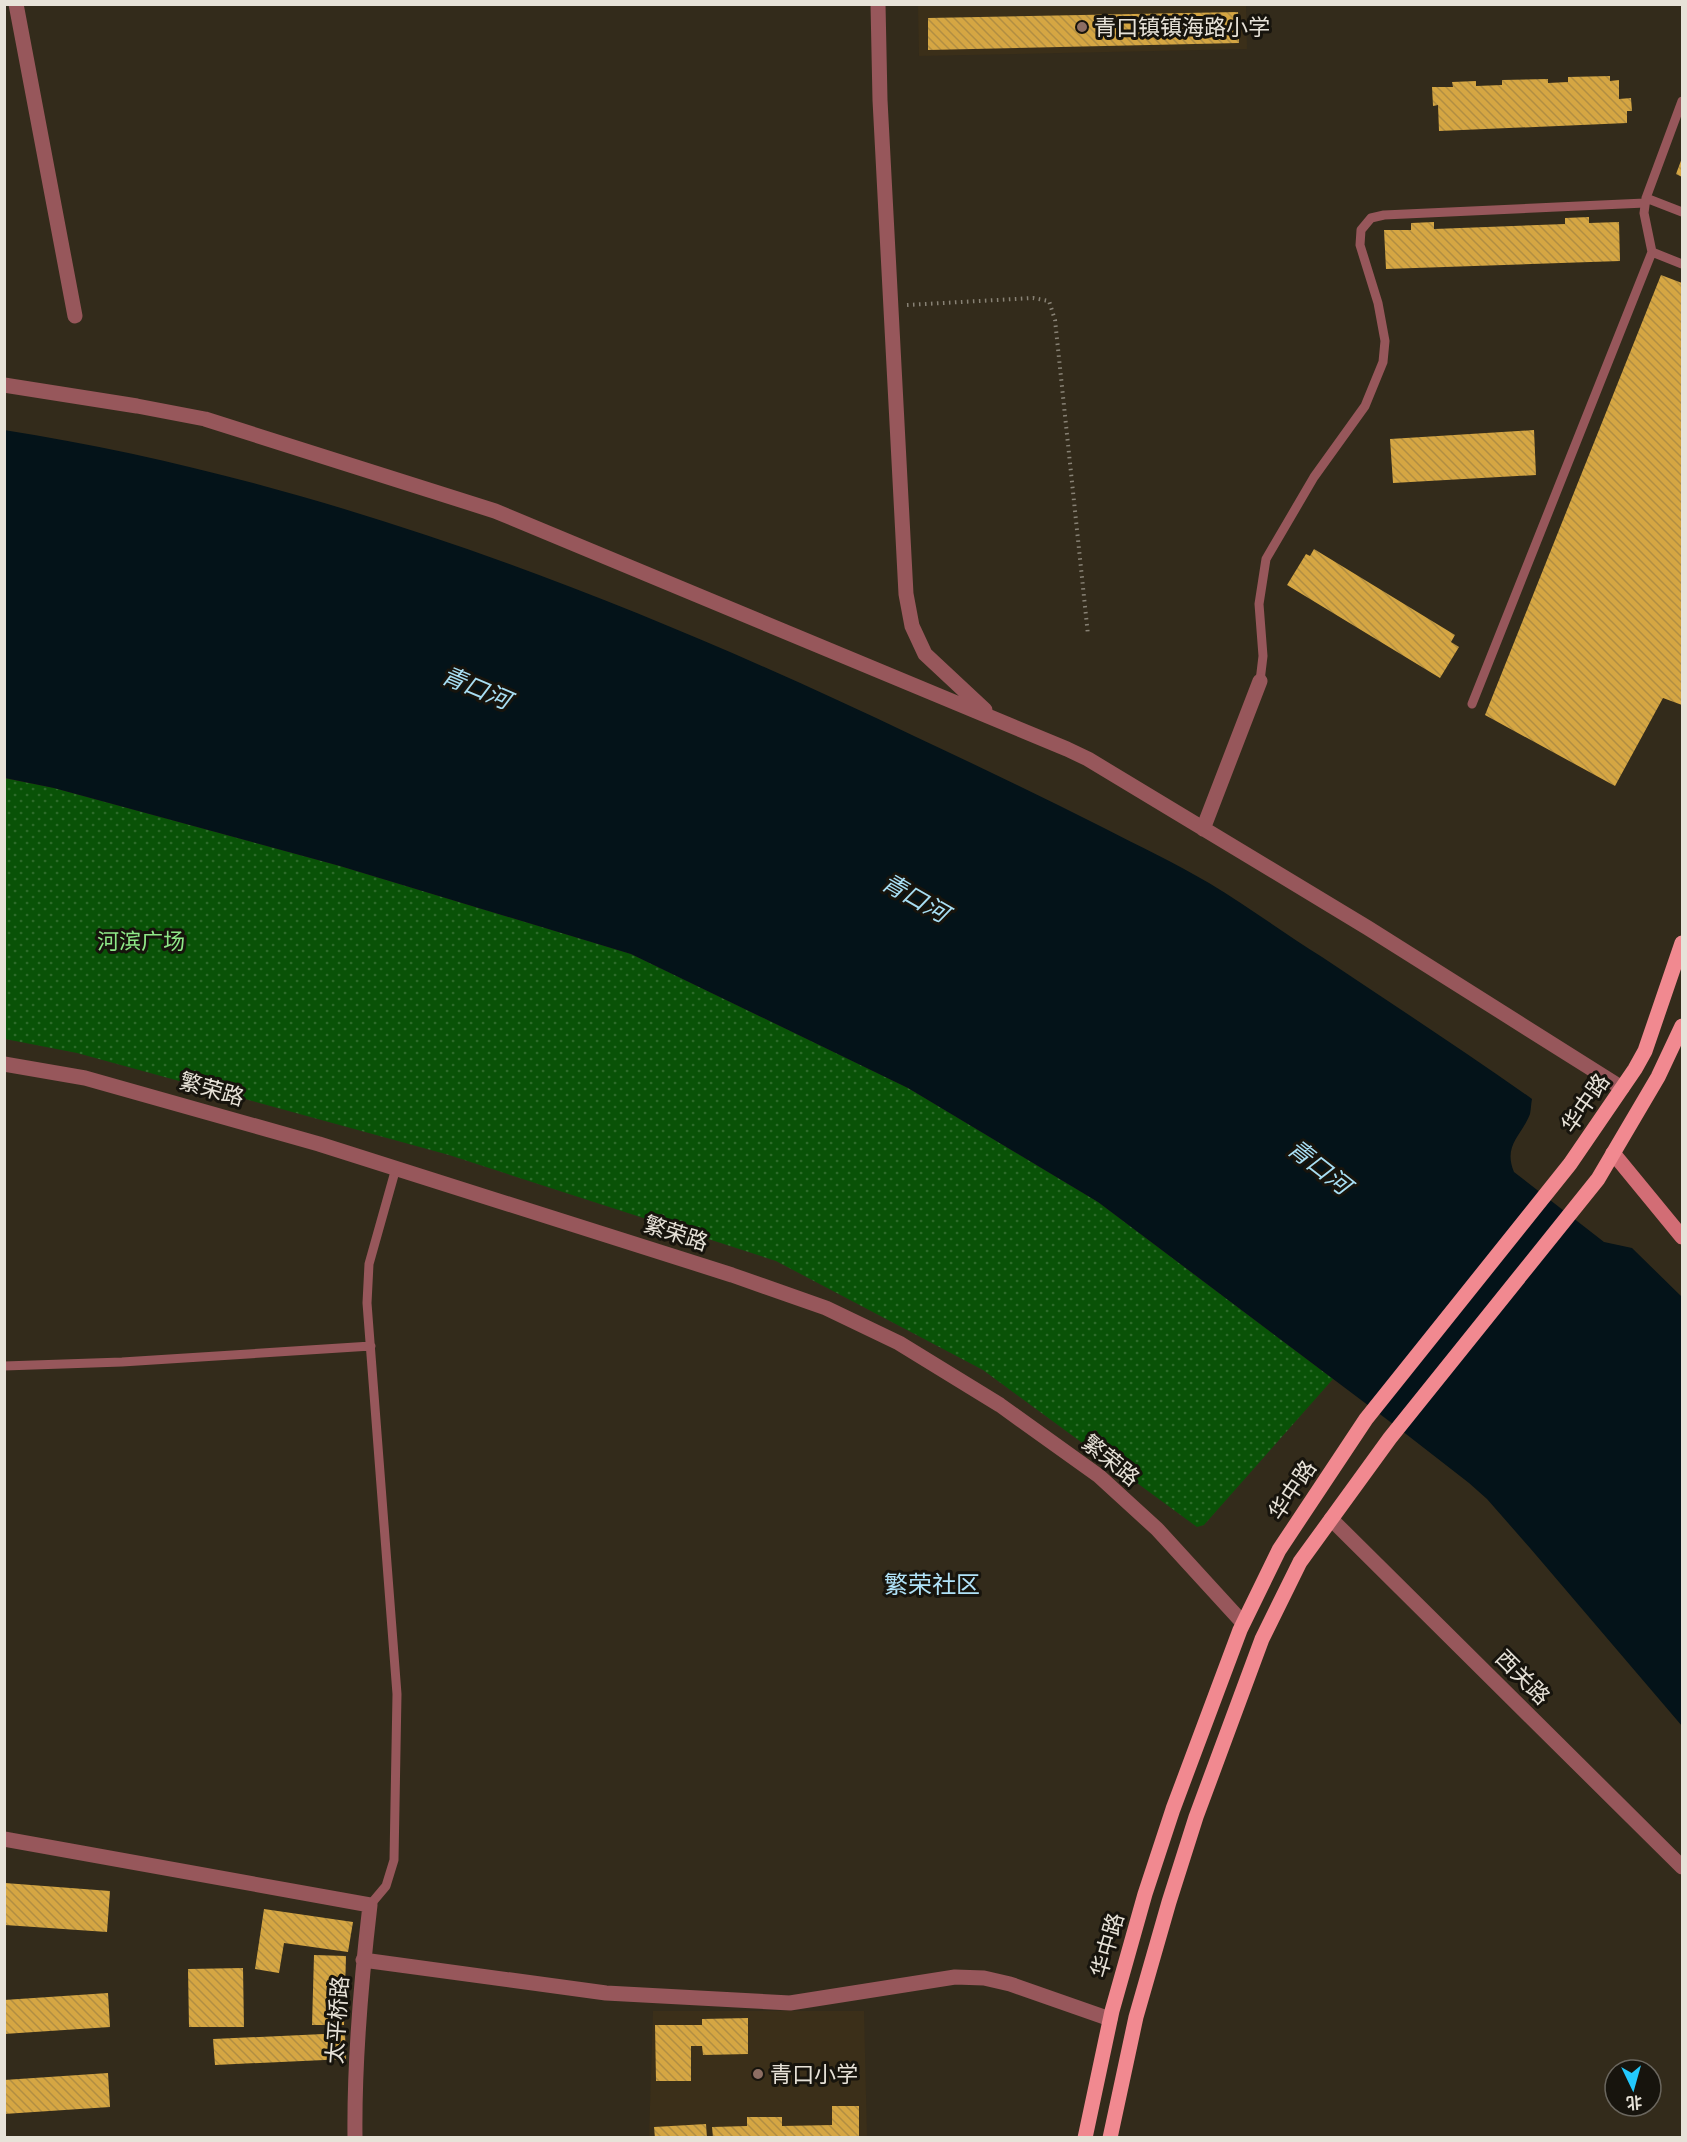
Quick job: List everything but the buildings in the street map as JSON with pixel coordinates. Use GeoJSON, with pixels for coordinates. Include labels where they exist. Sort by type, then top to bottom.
{"type":"FeatureCollection","features":[{"type":"Feature","properties":{"kind":"main road","name":"华中路"},"geometry":{"type":"LineString","coordinates":[[1085,2138],[1110,2019],[1145,1894],[1173,1809],[1243,1623],[1279,1550],[1366,1419],[1570,1164],[1622,1088],[1645,1051],[1683,943]]}},
{"type":"Feature","properties":{"kind":"main road"},"geometry":{"type":"LineString","coordinates":[[1110,2138],[1136,2017],[1196,1817],[1262,1639],[1300,1562],[1390,1438],[1598,1179],[1658,1077],[1683,1026]]}},
{"type":"Feature","properties":{"kind":"street"},"geometry":{"type":"LineString","coordinates":[[16,4],[75,316]]}},
{"type":"Feature","properties":{"kind":"street"},"geometry":{"type":"LineString","coordinates":[[878,4],[880,100],[906,594],[912,626],[925,654],[993,718]]}},
{"type":"Feature","properties":{"kind":"street"},"geometry":{"type":"LineString","coordinates":[[4,385],[206,419],[495,511],[1088,759],[1368,928],[1622,1088]]}},
{"type":"Feature","properties":{"kind":"street"},"geometry":{"type":"LineString","coordinates":[[1203,828],[1260,681]]}},
{"type":"Feature","properties":{"kind":"street","name":"繁荣路"},"geometry":{"type":"LineString","coordinates":[[4,1064],[85,1078],[320,1144],[732,1275],[826,1308],[899,1343],[1000,1405],[1099,1476],[1157,1529],[1243,1623]]}},
{"type":"Feature","properties":{"kind":"street"},"geometry":{"type":"LineString","coordinates":[[1613,1153],[1683,1237]]}},
{"type":"Feature","properties":{"kind":"street","name":"西关路"},"geometry":{"type":"LineString","coordinates":[[1331,1519],[1683,1867]]}},
{"type":"Feature","properties":{"kind":"street"},"geometry":{"type":"LineString","coordinates":[[4,1839],[370,1905]]}},
{"type":"Feature","properties":{"kind":"street","name":"太平桥路"},"geometry":{"type":"LineString","coordinates":[[355,2138],[355,2089],[363,1960],[370,1905]]}},
{"type":"Feature","properties":{"kind":"street"},"geometry":{"type":"LineString","coordinates":[[363,1960],[606,1993],[790,2003],[955,1977],[984,1978],[1010,1984],[1110,2019]]}},
{"type":"Feature","properties":{"kind":"lane"},"geometry":{"type":"LineString","coordinates":[[1472,704],[1652,252],[1644,213],[1646,200],[1682,106]]}},
{"type":"Feature","properties":{"kind":"lane"},"geometry":{"type":"LineString","coordinates":[[1260,681],[1263,656],[1259,604],[1266,559],[1314,477],[1365,406],[1383,362],[1384,341],[1378,303],[1360,245],[1361,230],[1371,218],[1384,215],[1646,200],[1683,212]]}},
{"type":"Feature","properties":{"kind":"lane"},"geometry":{"type":"LineString","coordinates":[[1652,252],[1683,264]]}},
{"type":"Feature","properties":{"kind":"lane"},"geometry":{"type":"LineString","coordinates":[[370,1905],[386,1886],[394,1860],[397,1694],[367,1303],[369,1264],[396,1168]]}},
{"type":"Feature","properties":{"kind":"lane"},"geometry":{"type":"LineString","coordinates":[[4,1366],[122,1362],[371,1346]]}},
{"type":"Feature","properties":{"kind":"path"},"geometry":{"type":"LineString","coordinates":[[891,305],[1033,298],[1049,301],[1055,320],[1088,635]]}},
{"type":"Feature","properties":{"kind":"shaded area","name":"青口镇镇海路小学"},"geometry":{"type":"Polygon","coordinates":[[[918,5],[1246,5],[1247,49],[919,56],[918,5]]]}},
{"type":"Feature","properties":{"kind":"shaded area","name":"青口小学"},"geometry":{"type":"Polygon","coordinates":[[[653,2011],[864,2011],[867,2137],[649,2138],[653,2011]]]}},
{"type":"Feature","properties":{"kind":"green space","name":"河滨广场"},"geometry":{"type":"Polygon","coordinates":[[[4,778],[54,788],[340,866],[631,954],[908,1088],[1098,1202],[1333,1379],[1204,1525],[1197,1527],[983,1370],[776,1261],[449,1155],[77,1053],[5,1039],[4,778]]]}},
{"type":"Feature","properties":{"kind":"water","name":"青口河"},"geometry":{"type":"Polygon","coordinates":[[[4,430],[123,452],[240,480],[355,512],[470,550],[583,592],[805,685],[1033,793],[1196,876],[1322,957],[1532,1099],[1530,1114],[1512,1148],[1511,1163],[1514,1172],[1604,1242],[1632,1248],[1682,1297],[1682,1726],[1530,1548],[1487,1499],[1469,1483],[1098,1202],[908,1088],[631,954],[340,866],[54,788],[5,778],[4,430]]]}},
{"type":"Feature","properties":{"kind":"place","name":"青口镇镇海路小学"},"geometry":{"type":"Point","coordinates":[1082,27]}},
{"type":"Feature","properties":{"kind":"place","name":"青口小学"},"geometry":{"type":"Point","coordinates":[758,2074]}},
{"type":"Feature","properties":{"kind":"district","name":"繁荣社区"},"geometry":{"type":"Point","coordinates":[932,1585]}}]}
